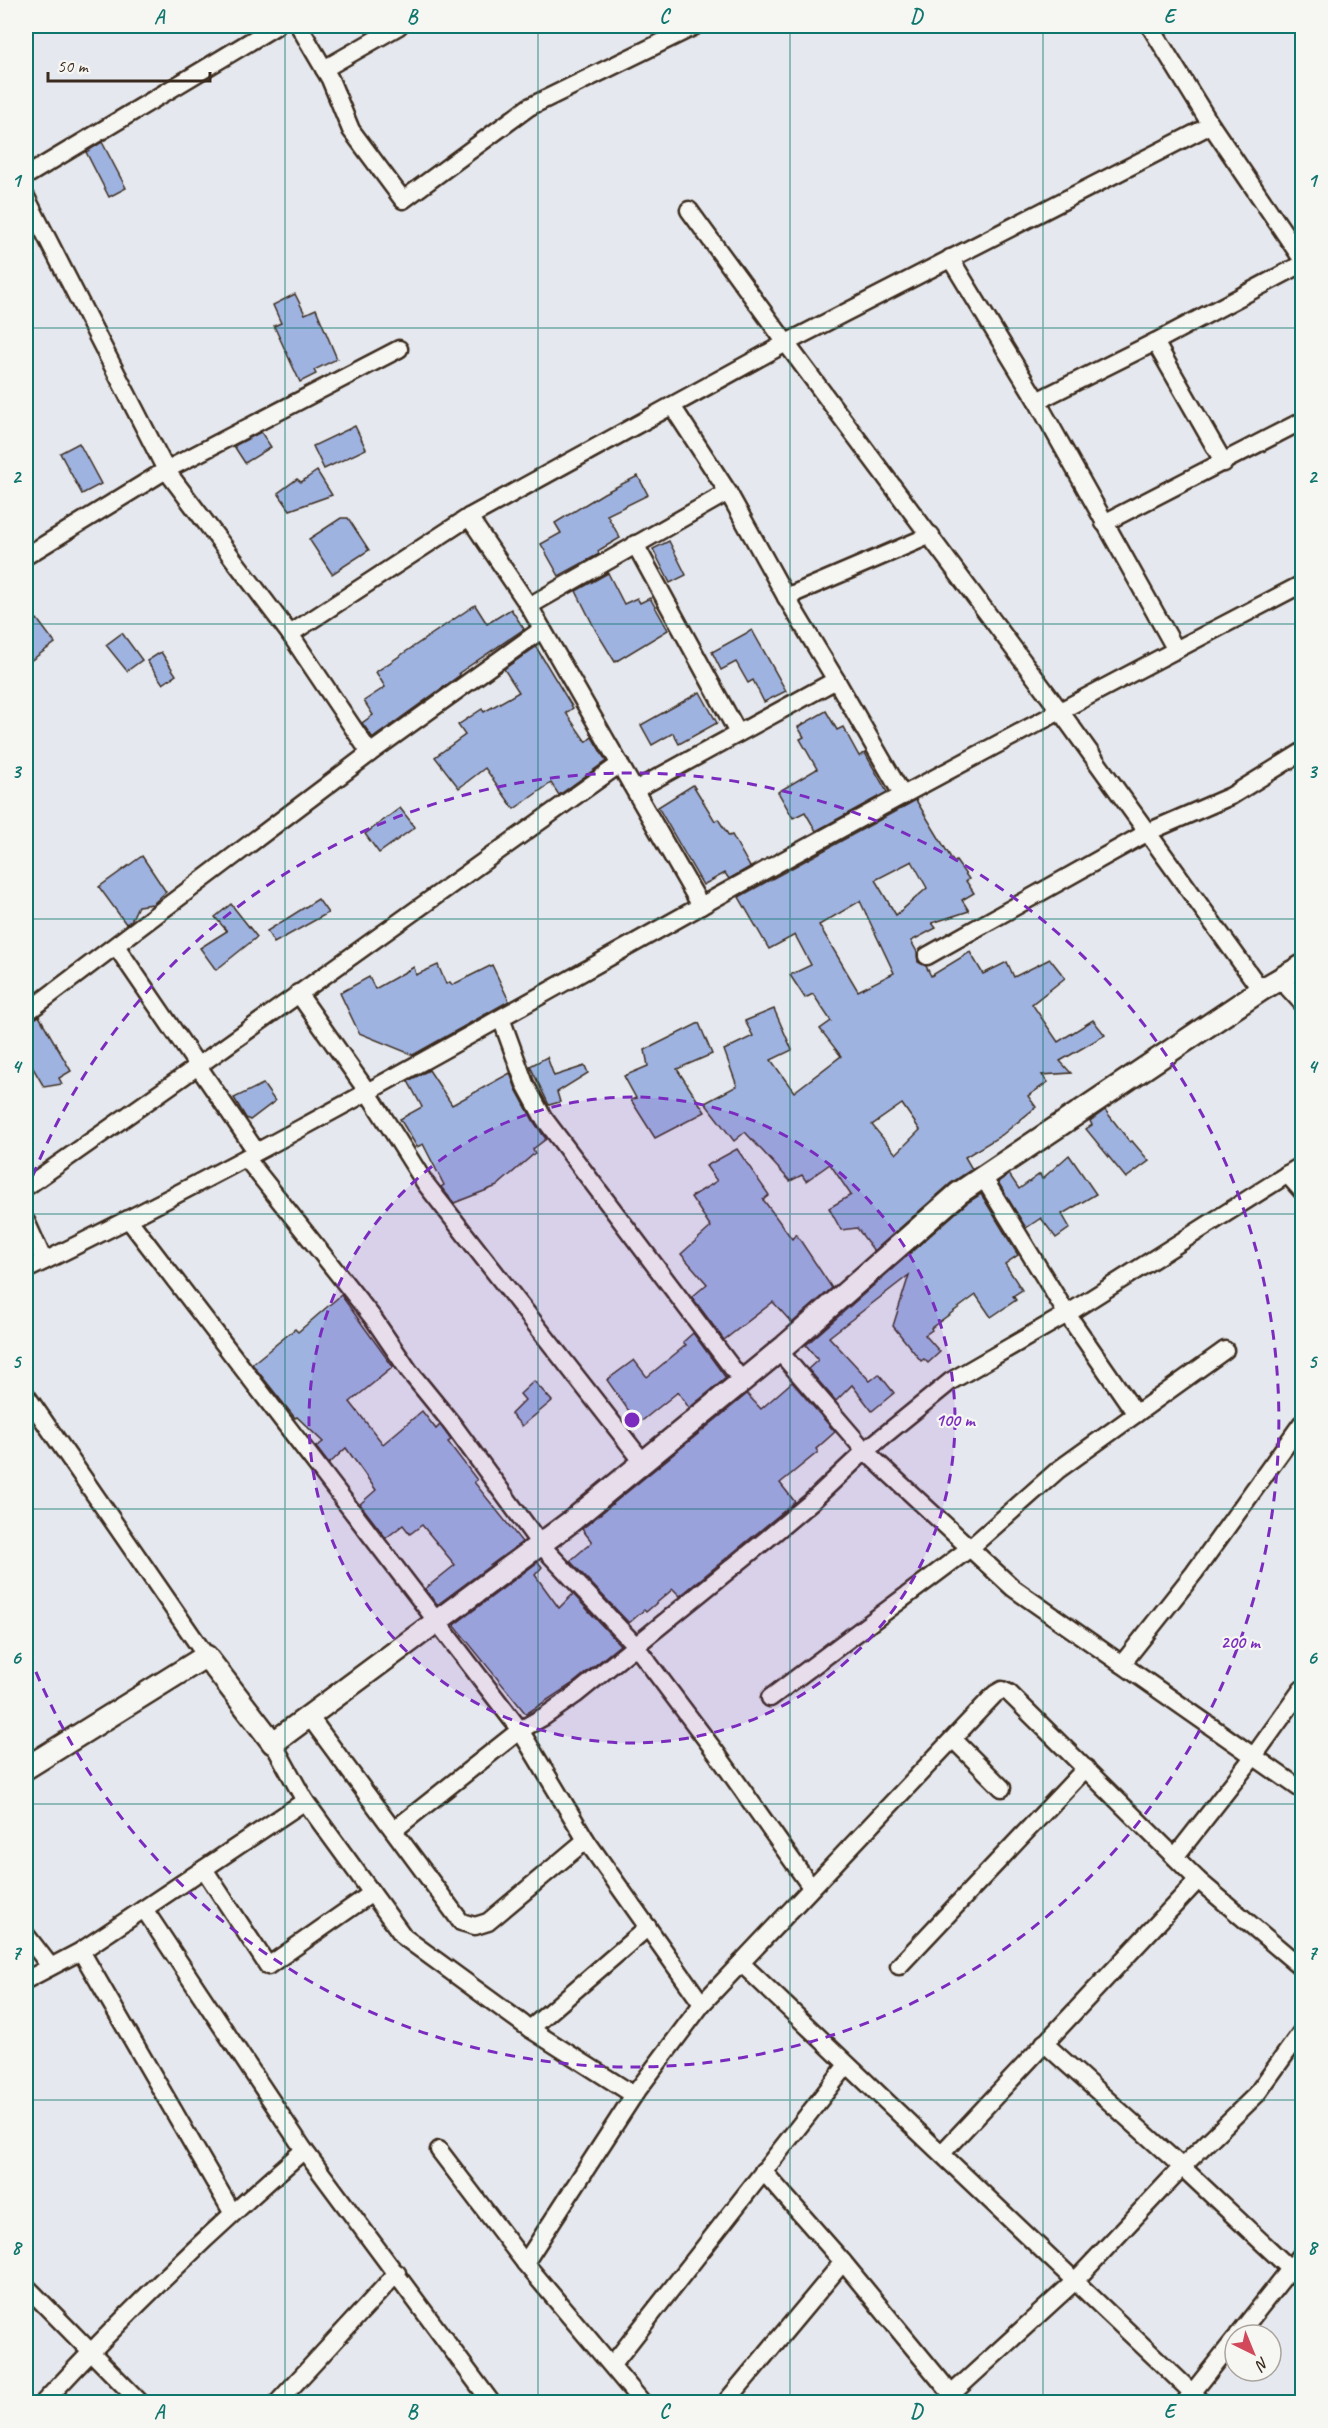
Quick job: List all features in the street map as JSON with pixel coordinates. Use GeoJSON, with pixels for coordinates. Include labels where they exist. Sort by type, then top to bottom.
{"type":"FeatureCollection","features":[{"type":"Feature","properties":{"kind":"street"},"geometry":{"type":"LineString","coordinates":[[26,176],[276,26]]}},
{"type":"Feature","properties":{"kind":"street"},"geometry":{"type":"LineString","coordinates":[[300,26],[324,69],[351,130],[403,200],[529,107],[695,26]]}},
{"type":"Feature","properties":{"kind":"street"},"geometry":{"type":"LineString","coordinates":[[324,69],[399,26]]}},
{"type":"Feature","properties":{"kind":"street"},"geometry":{"type":"LineString","coordinates":[[1150,26],[1211,125],[1302,259]]}},
{"type":"Feature","properties":{"kind":"street"},"geometry":{"type":"LineString","coordinates":[[290,634],[469,517],[786,343],[1211,125]]}},
{"type":"Feature","properties":{"kind":"street"},"geometry":{"type":"LineString","coordinates":[[26,197],[166,470],[290,634],[370,753]]}},
{"type":"Feature","properties":{"kind":"street"},"geometry":{"type":"LineString","coordinates":[[689,210],[931,535],[1261,990]]}},
{"type":"Feature","properties":{"kind":"street"},"geometry":{"type":"LineString","coordinates":[[950,258],[1037,400],[1176,650]]}},
{"type":"Feature","properties":{"kind":"street"},"geometry":{"type":"LineString","coordinates":[[1037,400],[1155,342],[1302,264]]}},
{"type":"Feature","properties":{"kind":"street"},"geometry":{"type":"LineString","coordinates":[[1155,342],[1224,463]]}},
{"type":"Feature","properties":{"kind":"street"},"geometry":{"type":"LineString","coordinates":[[26,556],[166,470],[399,349]]}},
{"type":"Feature","properties":{"kind":"street"},"geometry":{"type":"LineString","coordinates":[[672,406],[728,492],[786,597],[903,796]]}},
{"type":"Feature","properties":{"kind":"street"},"geometry":{"type":"LineString","coordinates":[[1104,523],[1302,421]]}},
{"type":"Feature","properties":{"kind":"street"},"geometry":{"type":"LineString","coordinates":[[529,606],[728,492]]}},
{"type":"Feature","properties":{"kind":"street"},"geometry":{"type":"LineString","coordinates":[[469,517],[529,606],[701,906]]}},
{"type":"Feature","properties":{"kind":"street"},"geometry":{"type":"LineString","coordinates":[[786,597],[931,535]]}},
{"type":"Feature","properties":{"kind":"street"},"geometry":{"type":"LineString","coordinates":[[635,544],[738,733]]}},
{"type":"Feature","properties":{"kind":"street"},"geometry":{"type":"LineString","coordinates":[[26,1270],[129,1220],[903,796],[1302,584]]}},
{"type":"Feature","properties":{"kind":"street"},"geometry":{"type":"LineString","coordinates":[[26,1013],[370,753],[541,630]]}},
{"type":"Feature","properties":{"kind":"street"},"geometry":{"type":"LineString","coordinates":[[635,790],[836,680]]}},
{"type":"Feature","properties":{"kind":"street"},"geometry":{"type":"LineString","coordinates":[[927,956],[1148,832],[1231,796],[1302,752]]}},
{"type":"Feature","properties":{"kind":"street"},"geometry":{"type":"LineString","coordinates":[[26,1187],[620,764]]}},
{"type":"Feature","properties":{"kind":"street"},"geometry":{"type":"LineString","coordinates":[[116,946],[198,1066],[251,1154],[410,1371],[453,1425],[540,1544],[635,1645],[717,1754],[811,1887]]}},
{"type":"Feature","properties":{"kind":"street"},"geometry":{"type":"LineString","coordinates":[[273,1743],[540,1544],[643,1462],[779,1351],[959,1193],[1261,990],[1302,966]]}},
{"type":"Feature","properties":{"kind":"street"},"geometry":{"type":"LineString","coordinates":[[1281,980],[1302,1003]]}},
{"type":"Feature","properties":{"kind":"street"},"geometry":{"type":"LineString","coordinates":[[298,993],[367,1091],[425,1183],[643,1462]]}},
{"type":"Feature","properties":{"kind":"street"},"geometry":{"type":"LineString","coordinates":[[501,1018],[525,1084],[543,1117],[742,1381]]}},
{"type":"Feature","properties":{"kind":"street"},"geometry":{"type":"LineString","coordinates":[[394,1830],[520,1730],[575,1695],[811,1502],[865,1451],[951,1381],[1067,1314],[1302,1166]]}},
{"type":"Feature","properties":{"kind":"street"},"geometry":{"type":"LineString","coordinates":[[1287,1174],[1302,1191]]}},
{"type":"Feature","properties":{"kind":"street"},"geometry":{"type":"LineString","coordinates":[[983,1177],[1067,1314],[1136,1414]]}},
{"type":"Feature","properties":{"kind":"street"},"geometry":{"type":"LineString","coordinates":[[129,1220],[438,1620],[520,1730],[586,1840],[702,2004]]}},
{"type":"Feature","properties":{"kind":"street"},"geometry":{"type":"LineString","coordinates":[[26,1221],[44,1261]]}},
{"type":"Feature","properties":{"kind":"street"},"geometry":{"type":"LineString","coordinates":[[770,1698],[970,1548],[1058,1470],[1225,1350]]}},
{"type":"Feature","properties":{"kind":"street"},"geometry":{"type":"LineString","coordinates":[[779,1351],[865,1451],[1013,1588],[1302,1790]]}},
{"type":"Feature","properties":{"kind":"street"},"geometry":{"type":"LineString","coordinates":[[26,1395],[206,1656],[273,1743],[305,1801],[404,1937],[530,2029],[634,2095]]}},
{"type":"Feature","properties":{"kind":"street"},"geometry":{"type":"LineString","coordinates":[[1122,1665],[1194,1573],[1302,1423]]}},
{"type":"Feature","properties":{"kind":"street"},"geometry":{"type":"LineString","coordinates":[[26,1768],[206,1656]]}},
{"type":"Feature","properties":{"kind":"street"},"geometry":{"type":"LineString","coordinates":[[1175,1857],[1254,1756],[1302,1689]]}},
{"type":"Feature","properties":{"kind":"street"},"geometry":{"type":"LineString","coordinates":[[525,2263],[634,2095],[702,2004],[995,1694],[1002,1690],[1009,1693],[1198,1880],[1300,1961]]}},
{"type":"Feature","properties":{"kind":"street"},"geometry":{"type":"LineString","coordinates":[[309,1716],[461,1922],[475,1926],[488,1922],[586,1840]]}},
{"type":"Feature","properties":{"kind":"street"},"geometry":{"type":"LineString","coordinates":[[953,1738],[1002,1788]]}},
{"type":"Feature","properties":{"kind":"street"},"geometry":{"type":"LineString","coordinates":[[899,1966],[1086,1768]]}},
{"type":"Feature","properties":{"kind":"street"},"geometry":{"type":"LineString","coordinates":[[26,1980],[81,1951],[305,1801]]}},
{"type":"Feature","properties":{"kind":"street"},"geometry":{"type":"LineString","coordinates":[[204,1869],[268,1966],[372,1893]]}},
{"type":"Feature","properties":{"kind":"street"},"geometry":{"type":"LineString","coordinates":[[942,2153],[1198,1880]]}},
{"type":"Feature","properties":{"kind":"street"},"geometry":{"type":"LineString","coordinates":[[144,1909],[304,2150],[491,2403]]}},
{"type":"Feature","properties":{"kind":"street"},"geometry":{"type":"LineString","coordinates":[[530,2029],[648,1927]]}},
{"type":"Feature","properties":{"kind":"street"},"geometry":{"type":"LineString","coordinates":[[26,1935],[50,1966]]}},
{"type":"Feature","properties":{"kind":"street"},"geometry":{"type":"LineString","coordinates":[[81,1951],[232,2212]]}},
{"type":"Feature","properties":{"kind":"street"},"geometry":{"type":"LineString","coordinates":[[741,1963],[1075,2281],[1193,2400],[1223,2356]]}},
{"type":"Feature","properties":{"kind":"street"},"geometry":{"type":"LineString","coordinates":[[954,2397],[956,2390],[1075,2281],[1182,2167],[1256,2095],[1302,2031]]}},
{"type":"Feature","properties":{"kind":"street"},"geometry":{"type":"LineString","coordinates":[[1044,2043],[1297,2274]]}},
{"type":"Feature","properties":{"kind":"street"},"geometry":{"type":"LineString","coordinates":[[612,2365],[847,2065]]}},
{"type":"Feature","properties":{"kind":"street"},"geometry":{"type":"LineString","coordinates":[[44,2403],[91,2352],[232,2212],[304,2150]]}},
{"type":"Feature","properties":{"kind":"street"},"geometry":{"type":"LineString","coordinates":[[439,2150],[525,2263],[642,2403]]}},
{"type":"Feature","properties":{"kind":"street"},"geometry":{"type":"LineString","coordinates":[[763,2171],[843,2262],[954,2397]]}},
{"type":"Feature","properties":{"kind":"street"},"geometry":{"type":"LineString","coordinates":[[1250,2323],[1297,2274],[1302,2254]]}},
{"type":"Feature","properties":{"kind":"street"},"geometry":{"type":"LineString","coordinates":[[726,2403],[843,2262]]}},
{"type":"Feature","properties":{"kind":"street"},"geometry":{"type":"LineString","coordinates":[[278,2403],[397,2273]]}},
{"type":"Feature","properties":{"kind":"street"},"geometry":{"type":"LineString","coordinates":[[26,2286],[140,2403]]}},
{"type":"Feature","properties":{"kind":"building"},"geometry":{"type":"Polygon","coordinates":[[[102,142],[126,188],[109,197],[86,152],[102,142]]]}},
{"type":"Feature","properties":{"kind":"building"},"geometry":{"type":"Polygon","coordinates":[[[295,294],[305,314],[316,309],[337,359],[314,370],[316,374],[300,382],[274,326],[281,323],[273,305],[295,294]]]}},
{"type":"Feature","properties":{"kind":"building"},"geometry":{"type":"Polygon","coordinates":[[[355,426],[366,449],[324,469],[313,446],[355,426]]]}},
{"type":"Feature","properties":{"kind":"building"},"geometry":{"type":"Polygon","coordinates":[[[261,432],[271,447],[245,463],[234,446],[261,432]]]}},
{"type":"Feature","properties":{"kind":"building"},"geometry":{"type":"Polygon","coordinates":[[[79,443],[101,484],[82,494],[60,453],[79,443]]]}},
{"type":"Feature","properties":{"kind":"building"},"geometry":{"type":"Polygon","coordinates":[[[317,471],[332,495],[290,510],[278,493],[297,479],[301,482],[317,471]]]}},
{"type":"Feature","properties":{"kind":"building"},"geometry":{"type":"Polygon","coordinates":[[[638,476],[648,495],[607,515],[620,538],[598,551],[599,554],[559,576],[541,544],[561,533],[555,523],[604,493],[638,476]]]}},
{"type":"Feature","properties":{"kind":"building"},"geometry":{"type":"Polygon","coordinates":[[[341,518],[348,518],[369,550],[332,574],[309,539],[341,518]]]}},
{"type":"Feature","properties":{"kind":"building"},"geometry":{"type":"Polygon","coordinates":[[[669,541],[686,575],[670,583],[653,549],[669,541]]]}},
{"type":"Feature","properties":{"kind":"building"},"geometry":{"type":"Polygon","coordinates":[[[608,573],[624,604],[637,598],[640,603],[650,598],[668,630],[615,662],[576,591],[608,573]]]}},
{"type":"Feature","properties":{"kind":"building"},"geometry":{"type":"Polygon","coordinates":[[[475,605],[487,624],[511,609],[524,629],[459,673],[460,675],[373,738],[362,723],[373,715],[364,701],[385,687],[376,672],[475,605]]]}},
{"type":"Feature","properties":{"kind":"building"},"geometry":{"type":"Polygon","coordinates":[[[37,619],[55,643],[26,664],[26,627],[37,619]]]}},
{"type":"Feature","properties":{"kind":"building"},"geometry":{"type":"Polygon","coordinates":[[[752,630],[786,691],[764,702],[753,680],[748,683],[736,662],[721,670],[712,652],[752,630]]]}},
{"type":"Feature","properties":{"kind":"building"},"geometry":{"type":"Polygon","coordinates":[[[122,633],[142,660],[127,671],[106,645],[122,633]]]}},
{"type":"Feature","properties":{"kind":"building"},"geometry":{"type":"Polygon","coordinates":[[[536,647],[573,708],[566,713],[586,742],[592,737],[606,761],[559,795],[551,783],[514,809],[485,768],[459,788],[435,757],[465,735],[458,725],[482,709],[484,712],[519,692],[504,669],[536,647]]]}},
{"type":"Feature","properties":{"kind":"building"},"geometry":{"type":"Polygon","coordinates":[[[161,652],[176,675],[163,684],[147,661],[161,652]]]}},
{"type":"Feature","properties":{"kind":"building"},"geometry":{"type":"Polygon","coordinates":[[[700,692],[717,723],[679,744],[673,733],[652,745],[641,725],[700,692]]]}},
{"type":"Feature","properties":{"kind":"building"},"geometry":{"type":"Polygon","coordinates":[[[826,711],[837,730],[843,727],[859,756],[865,753],[887,792],[816,831],[805,812],[793,818],[778,792],[817,769],[800,739],[804,737],[798,727],[826,711]]]}},
{"type":"Feature","properties":{"kind":"building"},"geometry":{"type":"Polygon","coordinates":[[[693,785],[715,821],[718,819],[729,836],[732,835],[750,867],[729,879],[725,873],[703,885],[658,807],[693,785]]]}},
{"type":"Feature","properties":{"kind":"building"},"geometry":{"type":"Polygon","coordinates":[[[916,800],[954,863],[956,861],[969,879],[966,881],[974,893],[962,900],[969,911],[932,923],[936,928],[911,941],[917,952],[918,962],[926,966],[931,976],[970,952],[983,974],[1007,962],[1014,977],[1050,959],[1065,978],[1032,1004],[1058,1042],[1093,1020],[1105,1035],[1060,1061],[1071,1073],[1042,1075],[1048,1082],[1028,1096],[1036,1107],[1002,1135],[965,1157],[972,1169],[951,1183],[874,1251],[857,1228],[841,1230],[829,1208],[851,1195],[830,1164],[806,1181],[802,1175],[790,1181],[745,1132],[734,1141],[705,1103],[737,1086],[724,1050],[753,1036],[745,1021],[774,1009],[792,1050],[771,1060],[794,1092],[841,1056],[820,1029],[831,1021],[813,994],[805,998],[790,975],[811,965],[795,935],[769,949],[739,897],[916,800]],[[912,861],[875,880],[896,915],[927,888],[912,861]],[[860,901],[819,925],[858,991],[894,973],[860,901]],[[902,1104],[872,1125],[896,1154],[920,1130],[902,1104]]]}},
{"type":"Feature","properties":{"kind":"building"},"geometry":{"type":"Polygon","coordinates":[[[400,808],[415,827],[379,853],[365,834],[400,808]]]}},
{"type":"Feature","properties":{"kind":"building"},"geometry":{"type":"Polygon","coordinates":[[[142,856],[166,892],[153,904],[138,906],[131,921],[126,924],[99,887],[142,856]]]}},
{"type":"Feature","properties":{"kind":"building"},"geometry":{"type":"Polygon","coordinates":[[[318,899],[328,913],[274,943],[267,931],[318,899]]]}},
{"type":"Feature","properties":{"kind":"building"},"geometry":{"type":"Polygon","coordinates":[[[231,904],[257,937],[216,970],[200,948],[227,931],[215,917],[231,904]]]}},
{"type":"Feature","properties":{"kind":"building"},"geometry":{"type":"Polygon","coordinates":[[[438,965],[446,984],[450,982],[452,985],[492,965],[509,1001],[413,1055],[359,1033],[340,993],[369,977],[375,989],[414,967],[416,975],[438,965]]]}},
{"type":"Feature","properties":{"kind":"building"},"geometry":{"type":"Polygon","coordinates":[[[39,1016],[71,1071],[59,1078],[62,1084],[44,1087],[26,1056],[26,1023],[39,1016]]]}},
{"type":"Feature","properties":{"kind":"building"},"geometry":{"type":"Polygon","coordinates":[[[699,1023],[712,1054],[677,1069],[705,1112],[655,1138],[631,1100],[636,1098],[624,1076],[648,1066],[645,1050],[699,1023]]]}},
{"type":"Feature","properties":{"kind":"building"},"geometry":{"type":"Polygon","coordinates":[[[547,1057],[554,1076],[585,1066],[588,1073],[557,1092],[560,1102],[549,1105],[530,1066],[547,1057]]]}},
{"type":"Feature","properties":{"kind":"building"},"geometry":{"type":"Polygon","coordinates":[[[429,1070],[452,1105],[510,1073],[534,1122],[546,1139],[533,1149],[535,1153],[497,1186],[454,1203],[441,1187],[444,1185],[423,1144],[417,1147],[400,1119],[422,1107],[408,1081],[429,1070]]]}},
{"type":"Feature","properties":{"kind":"building"},"geometry":{"type":"Polygon","coordinates":[[[263,1084],[275,1101],[250,1120],[246,1118],[234,1098],[263,1084]]]}},
{"type":"Feature","properties":{"kind":"building"},"geometry":{"type":"Polygon","coordinates":[[[1105,1110],[1130,1142],[1132,1141],[1149,1161],[1126,1178],[1086,1129],[1092,1125],[1090,1121],[1105,1110]]]}},
{"type":"Feature","properties":{"kind":"building"},"geometry":{"type":"Polygon","coordinates":[[[737,1149],[769,1195],[763,1200],[792,1239],[796,1234],[832,1288],[792,1323],[773,1302],[724,1340],[692,1297],[707,1284],[681,1254],[711,1227],[691,1197],[717,1181],[706,1166],[737,1149]]]}},
{"type":"Feature","properties":{"kind":"building"},"geometry":{"type":"Polygon","coordinates":[[[1069,1155],[1096,1194],[1062,1214],[1070,1228],[1056,1238],[1041,1218],[1026,1228],[998,1182],[1009,1174],[1019,1189],[1040,1174],[1042,1179],[1069,1155]]]}},
{"type":"Feature","properties":{"kind":"building"},"geometry":{"type":"Polygon","coordinates":[[[981,1194],[1018,1255],[1005,1264],[1022,1290],[1013,1296],[1016,1300],[991,1317],[976,1295],[931,1328],[932,1330],[925,1335],[940,1352],[928,1363],[924,1359],[921,1361],[893,1326],[909,1275],[829,1337],[870,1381],[879,1374],[894,1393],[872,1411],[852,1385],[836,1401],[808,1369],[818,1360],[806,1345],[967,1203],[981,1194]]]}},
{"type":"Feature","properties":{"kind":"building"},"geometry":{"type":"Polygon","coordinates":[[[341,1295],[393,1367],[350,1402],[383,1444],[422,1411],[436,1429],[440,1425],[451,1440],[448,1442],[477,1480],[474,1482],[522,1542],[437,1605],[425,1589],[455,1565],[422,1525],[410,1534],[403,1525],[386,1538],[360,1504],[376,1490],[346,1448],[329,1464],[316,1447],[323,1442],[297,1417],[295,1418],[252,1364],[295,1329],[298,1332],[341,1295]]]}},
{"type":"Feature","properties":{"kind":"building"},"geometry":{"type":"Polygon","coordinates":[[[693,1333],[726,1378],[689,1408],[678,1392],[638,1424],[607,1380],[634,1360],[647,1377],[686,1345],[683,1342],[693,1333]]]}},
{"type":"Feature","properties":{"kind":"building"},"geometry":{"type":"Polygon","coordinates":[[[534,1381],[552,1401],[522,1426],[511,1414],[525,1400],[520,1394],[534,1381]]]}},
{"type":"Feature","properties":{"kind":"building"},"geometry":{"type":"Polygon","coordinates":[[[792,1382],[835,1432],[816,1449],[818,1452],[780,1483],[795,1502],[680,1596],[673,1589],[629,1623],[570,1561],[592,1542],[582,1529],[747,1394],[761,1409],[792,1382]]]}},
{"type":"Feature","properties":{"kind":"building"},"geometry":{"type":"Polygon","coordinates":[[[538,1562],[542,1567],[535,1575],[559,1608],[573,1594],[620,1645],[572,1684],[526,1714],[454,1625],[538,1562]]]}}]}
